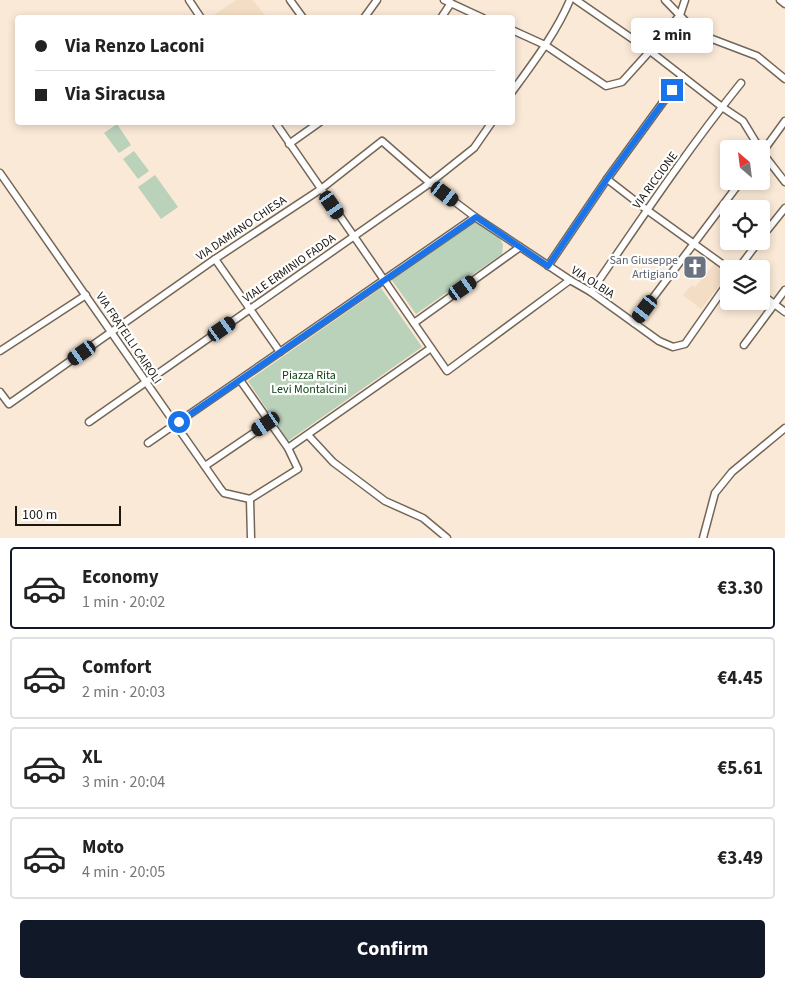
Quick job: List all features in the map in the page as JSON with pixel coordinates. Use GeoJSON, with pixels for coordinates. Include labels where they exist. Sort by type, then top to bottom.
{"type":"FeatureCollection","features":[{"type":"Feature","properties":{"kind":"street"},"geometry":{"type":"LineString","coordinates":[[189,0],[200,15]]}},
{"type":"Feature","properties":{"kind":"street"},"geometry":{"type":"LineString","coordinates":[[290,0],[300,15]]}},
{"type":"Feature","properties":{"kind":"street"},"geometry":{"type":"LineString","coordinates":[[366,15],[377,0]]}},
{"type":"Feature","properties":{"kind":"street"},"geometry":{"type":"LineString","coordinates":[[444,0],[477,15]]}},
{"type":"Feature","properties":{"kind":"street"},"geometry":{"type":"LineString","coordinates":[[515,88],[545,45],[564,14],[570,0]]}},
{"type":"Feature","properties":{"kind":"street"},"geometry":{"type":"LineString","coordinates":[[576,0],[650,51],[743,121],[754,140]]}},
{"type":"Feature","properties":{"kind":"street"},"geometry":{"type":"LineString","coordinates":[[515,31],[545,45],[606,86],[622,82],[680,15],[685,0]]}},
{"type":"Feature","properties":{"kind":"street"},"geometry":{"type":"LineString","coordinates":[[780,0],[785,4]]}},
{"type":"Feature","properties":{"kind":"street"},"geometry":{"type":"LineString","coordinates":[[669,1],[694,30],[756,56],[785,79]]}},
{"type":"Feature","properties":{"kind":"street"},"geometry":{"type":"LineString","coordinates":[[443,15],[451,3]]}},
{"type":"Feature","properties":{"kind":"street"},"geometry":{"type":"LineString","coordinates":[[548,266],[607,179],[682,76]]}},
{"type":"Feature","properties":{"kind":"street","name":"VIA RICCIONE"},"geometry":{"type":"LineString","coordinates":[[590,292],[647,210],[741,83]]}},
{"type":"Feature","properties":{"kind":"street"},"geometry":{"type":"LineString","coordinates":[[770,140],[785,121]]}},
{"type":"Feature","properties":{"kind":"street"},"geometry":{"type":"LineString","coordinates":[[277,125],[447,371],[570,280]]}},
{"type":"Feature","properties":{"kind":"street"},"geometry":{"type":"LineString","coordinates":[[289,144],[316,125]]}},
{"type":"Feature","properties":{"kind":"street","name":"VIALE ERMINIO FADDA"},"geometry":{"type":"LineString","coordinates":[[89,422],[430,183],[474,148],[490,125]]}},
{"type":"Feature","properties":{"kind":"street","name":"VIA OLBIA"},"geometry":{"type":"LineString","coordinates":[[382,142],[430,183],[476,217],[590,292],[659,341],[674,348],[685,344],[720,294]]}},
{"type":"Feature","properties":{"kind":"street","name":"VIA DAMIANO CHIESA"},"geometry":{"type":"LineString","coordinates":[[0,392],[10,404],[216,259],[321,189],[382,142]]}},
{"type":"Feature","properties":{"kind":"street"},"geometry":{"type":"LineString","coordinates":[[770,163],[785,182]]}},
{"type":"Feature","properties":{"kind":"street","name":"VIA FRATELLI CAIROLI"},"geometry":{"type":"LineString","coordinates":[[1,176],[224,493],[250,499]]}},
{"type":"Feature","properties":{"kind":"street"},"geometry":{"type":"LineString","coordinates":[[607,179],[720,263]]}},
{"type":"Feature","properties":{"kind":"street"},"geometry":{"type":"LineString","coordinates":[[634,323],[734,190]]}},
{"type":"Feature","properties":{"kind":"street"},"geometry":{"type":"LineString","coordinates":[[770,227],[785,208]]}},
{"type":"Feature","properties":{"kind":"street"},"geometry":{"type":"LineString","coordinates":[[148,443],[476,217]]}},
{"type":"Feature","properties":{"kind":"street"},"geometry":{"type":"LineString","coordinates":[[414,323],[520,247]]}},
{"type":"Feature","properties":{"kind":"street"},"geometry":{"type":"LineString","coordinates":[[745,260],[752,250]]}},
{"type":"Feature","properties":{"kind":"street"},"geometry":{"type":"LineString","coordinates":[[216,259],[280,352]]}},
{"type":"Feature","properties":{"kind":"street"},"geometry":{"type":"LineString","coordinates":[[744,345],[785,290]]}},
{"type":"Feature","properties":{"kind":"street"},"geometry":{"type":"LineString","coordinates":[[0,351],[86,295]]}},
{"type":"Feature","properties":{"kind":"street"},"geometry":{"type":"LineString","coordinates":[[770,301],[785,312]]}},
{"type":"Feature","properties":{"kind":"street"},"geometry":{"type":"LineString","coordinates":[[288,448],[432,348]]}},
{"type":"Feature","properties":{"kind":"street"},"geometry":{"type":"LineString","coordinates":[[240,380],[288,448],[298,468],[250,499],[251,538]]}},
{"type":"Feature","properties":{"kind":"street"},"geometry":{"type":"LineString","coordinates":[[204,466],[270,422]]}},
{"type":"Feature","properties":{"kind":"street"},"geometry":{"type":"LineString","coordinates":[[703,538],[715,493],[732,472],[785,428]]}},
{"type":"Feature","properties":{"kind":"street"},"geometry":{"type":"LineString","coordinates":[[308,435],[333,462],[385,501],[422,518],[447,538]]}},
{"type":"Feature","properties":{"kind":"shaded area"},"geometry":{"type":"Polygon","coordinates":[[[236,0],[253,0],[264,15],[214,15],[236,0]]]}},
{"type":"Feature","properties":{"kind":"shaded area"},"geometry":{"type":"Polygon","coordinates":[[[715,263],[720,267],[720,284],[701,309],[683,295],[692,285],[695,287],[715,263]]]}},
{"type":"Feature","properties":{"kind":"green space"},"geometry":{"type":"Polygon","coordinates":[[[118,125],[131,145],[119,153],[104,133],[118,125]]]}},
{"type":"Feature","properties":{"kind":"green space"},"geometry":{"type":"Polygon","coordinates":[[[134,151],[149,171],[138,179],[123,159],[134,151]]]}},
{"type":"Feature","properties":{"kind":"green space"},"geometry":{"type":"Polygon","coordinates":[[[155,175],[178,207],[161,219],[138,187],[155,175]]]}},
{"type":"Feature","properties":{"kind":"green space"},"geometry":{"type":"Polygon","coordinates":[[[476,221],[498,236],[503,244],[502,254],[416,314],[391,279],[476,221]]]}},
{"type":"Feature","properties":{"kind":"green space","name":"Piazza Rita Levi Montalcini"},"geometry":{"type":"Polygon","coordinates":[[[381,288],[422,347],[288,441],[248,381],[381,288]]]}},
{"type":"Feature","properties":{"kind":"place","name":"San Giuseppe Artigiano"},"geometry":{"type":"Point","coordinates":[695,267]}},
{"type":"Feature","properties":{"kind":"route"},"geometry":{"type":"LineString","coordinates":[[179,422],[476,217],[548,266],[607,179],[672,90]]}}]}
